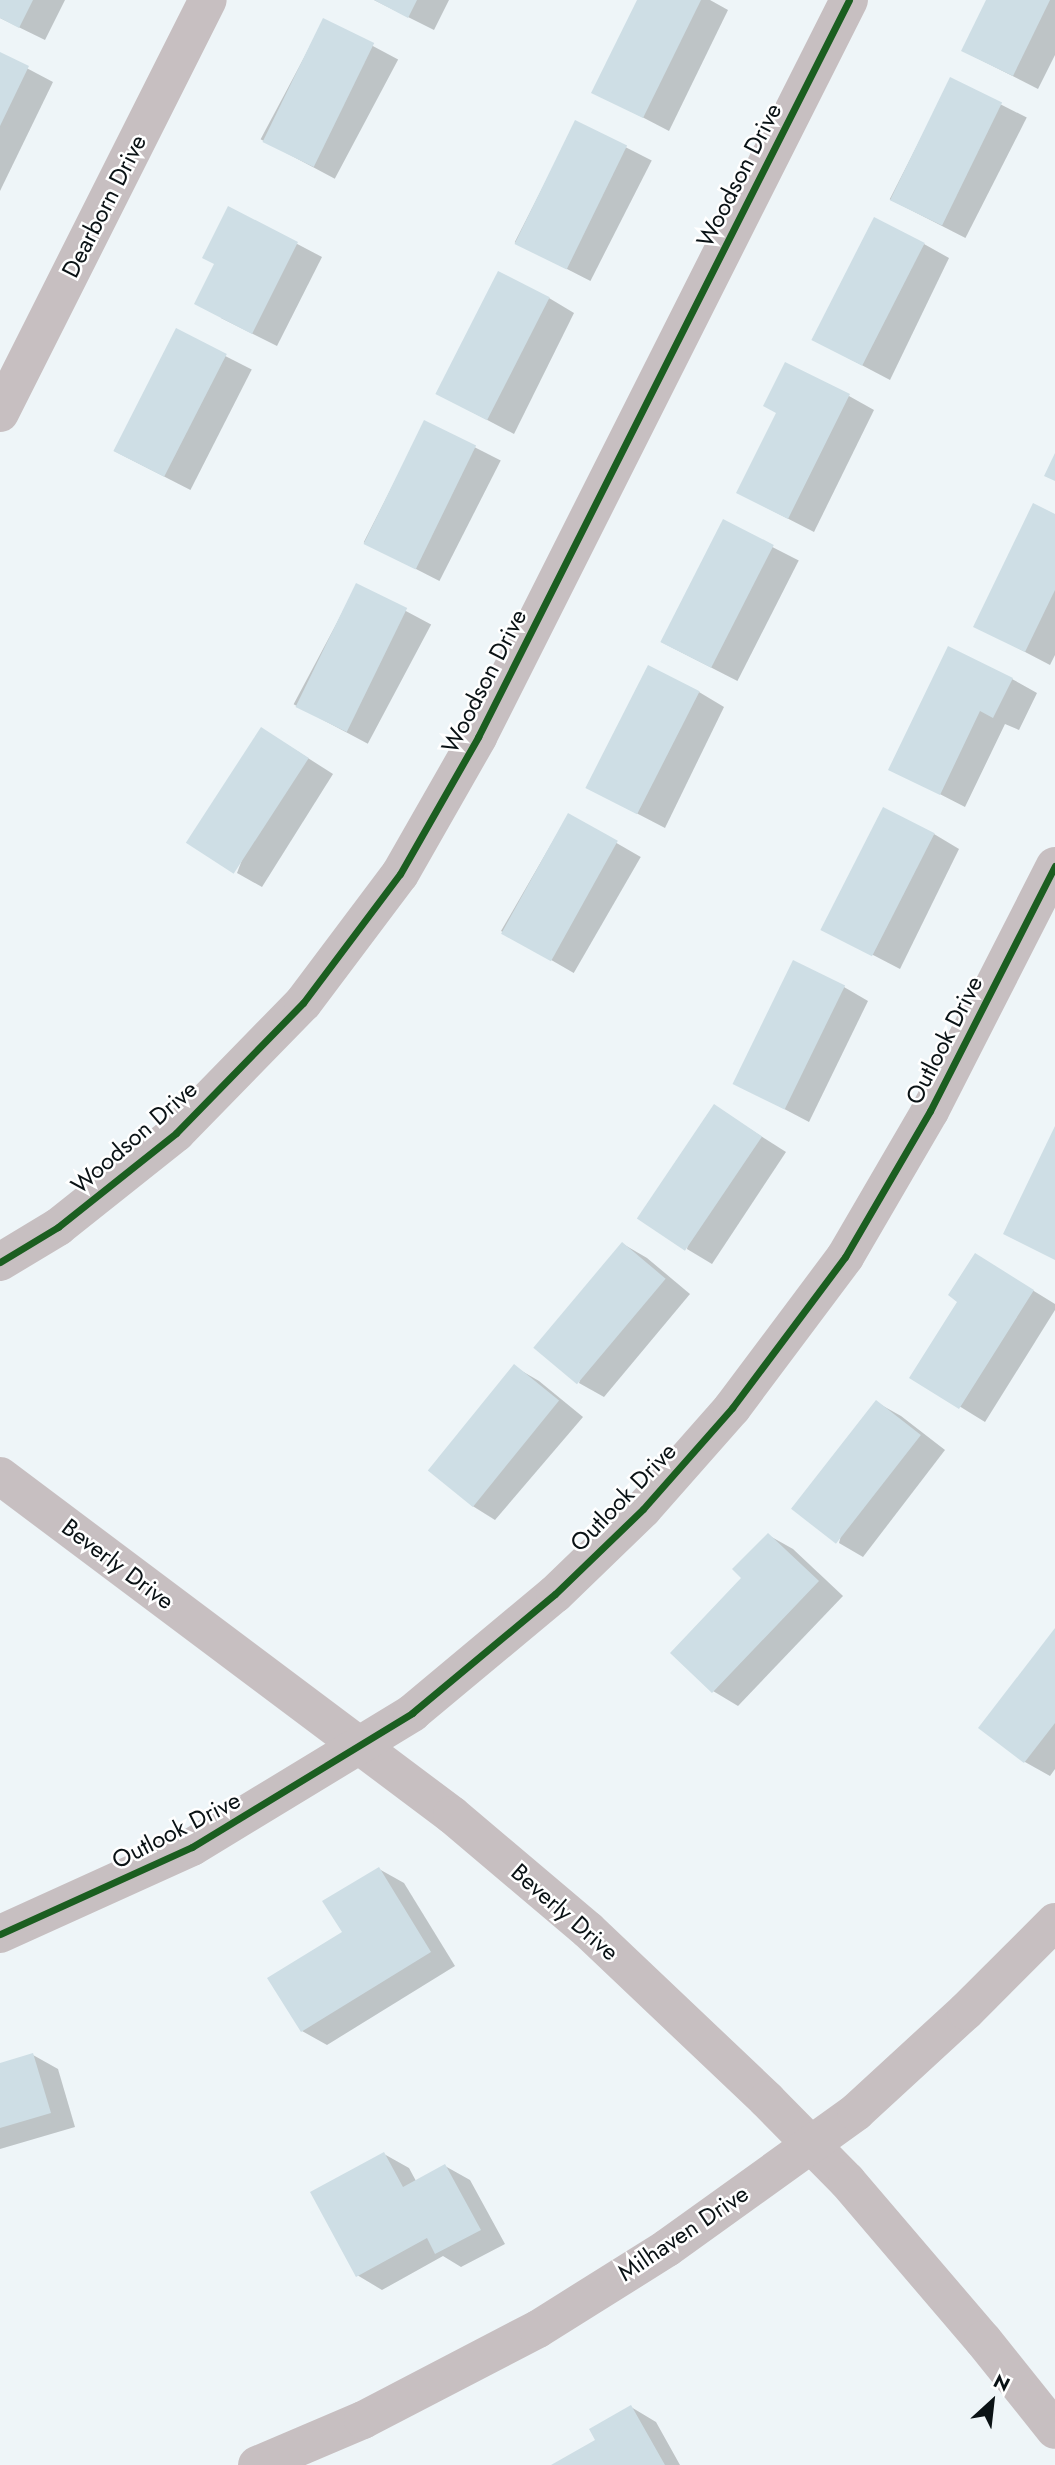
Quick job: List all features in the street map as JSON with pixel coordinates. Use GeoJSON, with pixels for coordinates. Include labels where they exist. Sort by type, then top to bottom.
{"type":"FeatureCollection","features":[{"type":"Feature","properties":{"kind":"street","name":"Dearborn Drive"},"geometry":{"type":"LineString","coordinates":[[0,413],[208,0]]}},
{"type":"Feature","properties":{"kind":"street","name":"Woodson Drive"},"geometry":{"type":"LineString","coordinates":[[0,1262],[58,1227],[176,1133],[303,1003],[400,874],[478,737],[849,0]]}},
{"type":"Feature","properties":{"kind":"street","name":"Outlook Drive"},"geometry":{"type":"LineString","coordinates":[[0,1934],[192,1847],[412,1713],[555,1594],[643,1509],[732,1408],[845,1257],[930,1111],[1055,866]]}},
{"type":"Feature","properties":{"kind":"street","name":"Beverly Drive"},"geometry":{"type":"LineString","coordinates":[[0,1476],[452,1815],[588,1930],[847,2181],[984,2340],[1055,2430]]}},
{"type":"Feature","properties":{"kind":"street","name":"Milhaven Drive"},"geometry":{"type":"LineString","coordinates":[[257,2465],[363,2420],[538,2329],[667,2248],[856,2112],[966,2011],[1055,1922]]}},
{"type":"Feature","properties":{"kind":"building"},"geometry":{"type":"Polygon","coordinates":[[[0,0],[33,0],[19,28],[0,18],[0,0]]]}},
{"type":"Feature","properties":{"kind":"building"},"geometry":{"type":"Polygon","coordinates":[[[374,0],[417,0],[408,18],[374,0]]]}},
{"type":"Feature","properties":{"kind":"building"},"geometry":{"type":"Polygon","coordinates":[[[637,0],[701,0],[643,118],[591,93],[637,0]]]}},
{"type":"Feature","properties":{"kind":"building"},"geometry":{"type":"Polygon","coordinates":[[[986,0],[1050,0],[1013,76],[961,51],[986,0]]]}},
{"type":"Feature","properties":{"kind":"building"},"geometry":{"type":"Polygon","coordinates":[[[323,18],[374,43],[314,167],[263,142],[323,18]]]}},
{"type":"Feature","properties":{"kind":"building"},"geometry":{"type":"Polygon","coordinates":[[[0,52],[29,66],[0,126],[0,52]]]}},
{"type":"Feature","properties":{"kind":"building"},"geometry":{"type":"Polygon","coordinates":[[[950,77],[1002,102],[942,226],[890,200],[950,77]]]}},
{"type":"Feature","properties":{"kind":"building"},"geometry":{"type":"Polygon","coordinates":[[[575,120],[627,145],[567,269],[515,244],[575,120]]]}},
{"type":"Feature","properties":{"kind":"building"},"geometry":{"type":"Polygon","coordinates":[[[228,206],[298,242],[252,334],[194,304],[214,264],[202,258],[228,206]]]}},
{"type":"Feature","properties":{"kind":"building"},"geometry":{"type":"Polygon","coordinates":[[[874,217],[925,243],[862,366],[811,340],[874,217]]]}},
{"type":"Feature","properties":{"kind":"building"},"geometry":{"type":"Polygon","coordinates":[[[498,271],[550,297],[487,420],[435,394],[498,271]]]}},
{"type":"Feature","properties":{"kind":"building"},"geometry":{"type":"Polygon","coordinates":[[[176,328],[227,354],[164,477],[113,451],[176,328]]]}},
{"type":"Feature","properties":{"kind":"building"},"geometry":{"type":"Polygon","coordinates":[[[785,362],[850,394],[788,519],[736,493],[776,413],[763,406],[785,362]]]}},
{"type":"Feature","properties":{"kind":"building"},"geometry":{"type":"Polygon","coordinates":[[[424,420],[476,445],[416,569],[364,544],[424,420]]]}},
{"type":"Feature","properties":{"kind":"building"},"geometry":{"type":"Polygon","coordinates":[[[1055,453],[1055,481],[1044,476],[1055,453]]]}},
{"type":"Feature","properties":{"kind":"building"},"geometry":{"type":"Polygon","coordinates":[[[1033,503],[1055,514],[1055,590],[1025,652],[973,627],[1033,503]]]}},
{"type":"Feature","properties":{"kind":"building"},"geometry":{"type":"Polygon","coordinates":[[[723,519],[774,545],[711,668],[660,642],[723,519]]]}},
{"type":"Feature","properties":{"kind":"building"},"geometry":{"type":"Polygon","coordinates":[[[356,583],[407,608],[347,732],[296,707],[356,583]]]}},
{"type":"Feature","properties":{"kind":"building"},"geometry":{"type":"Polygon","coordinates":[[[948,646],[1013,678],[993,718],[980,711],[940,795],[888,770],[948,646]]]}},
{"type":"Feature","properties":{"kind":"building"},"geometry":{"type":"Polygon","coordinates":[[[648,665],[700,691],[637,814],[585,788],[648,665]]]}},
{"type":"Feature","properties":{"kind":"building"},"geometry":{"type":"Polygon","coordinates":[[[261,727],[309,758],[234,874],[186,843],[261,727]]]}},
{"type":"Feature","properties":{"kind":"building"},"geometry":{"type":"Polygon","coordinates":[[[883,807],[935,833],[872,956],[820,930],[883,807]]]}},
{"type":"Feature","properties":{"kind":"building"},"geometry":{"type":"Polygon","coordinates":[[[568,813],[618,841],[551,961],[501,934],[568,813]]]}},
{"type":"Feature","properties":{"kind":"building"},"geometry":{"type":"Polygon","coordinates":[[[793,960],[845,985],[785,1109],[733,1084],[793,960]]]}},
{"type":"Feature","properties":{"kind":"building"},"geometry":{"type":"Polygon","coordinates":[[[714,1104],[762,1136],[685,1251],[637,1218],[714,1104]]]}},
{"type":"Feature","properties":{"kind":"building"},"geometry":{"type":"Polygon","coordinates":[[[1055,1126],[1055,1260],[1003,1234],[1055,1126]]]}},
{"type":"Feature","properties":{"kind":"building"},"geometry":{"type":"Polygon","coordinates":[[[622,1242],[666,1279],[577,1384],[533,1348],[622,1242]]]}},
{"type":"Feature","properties":{"kind":"building"},"geometry":{"type":"Polygon","coordinates":[[[975,1253],[1034,1290],[959,1409],[909,1378],[957,1302],[948,1295],[975,1253]]]}},
{"type":"Feature","properties":{"kind":"building"},"geometry":{"type":"Polygon","coordinates":[[[514,1364],[559,1401],[473,1507],[428,1470],[514,1364]]]}},
{"type":"Feature","properties":{"kind":"building"},"geometry":{"type":"Polygon","coordinates":[[[876,1400],[921,1435],[836,1544],[791,1509],[876,1400]]]}},
{"type":"Feature","properties":{"kind":"building"},"geometry":{"type":"Polygon","coordinates":[[[768,1533],[819,1581],[712,1693],[670,1653],[741,1578],[732,1569],[768,1533]]]}},
{"type":"Feature","properties":{"kind":"building"},"geometry":{"type":"Polygon","coordinates":[[[1055,1628],[1055,1723],[1024,1763],[978,1728],[1055,1628]]]}},
{"type":"Feature","properties":{"kind":"building"},"geometry":{"type":"Polygon","coordinates":[[[379,1867],[431,1952],[301,2032],[267,1978],[342,1932],[322,1901],[379,1867]]]}},
{"type":"Feature","properties":{"kind":"building"},"geometry":{"type":"Polygon","coordinates":[[[33,2053],[51,2113],[0,2128],[0,2063],[33,2053]]]}},
{"type":"Feature","properties":{"kind":"building"},"geometry":{"type":"Polygon","coordinates":[[[384,2152],[403,2187],[445,2164],[481,2230],[435,2254],[427,2238],[356,2277],[310,2192],[384,2152]]]}},
{"type":"Feature","properties":{"kind":"building"},"geometry":{"type":"Polygon","coordinates":[[[631,2405],[665,2465],[551,2465],[595,2440],[589,2429],[631,2405]]]}},
{"type":"Feature","properties":{"kind":"cycle path"},"geometry":{"type":"LineString","coordinates":[[0,1262],[58,1227],[176,1133],[303,1003],[400,874],[478,737],[849,0]]}},
{"type":"Feature","properties":{"kind":"cycle path"},"geometry":{"type":"LineString","coordinates":[[0,1934],[192,1847],[412,1713],[555,1594],[643,1509],[732,1408],[845,1257],[930,1111],[1055,866]]}}]}
